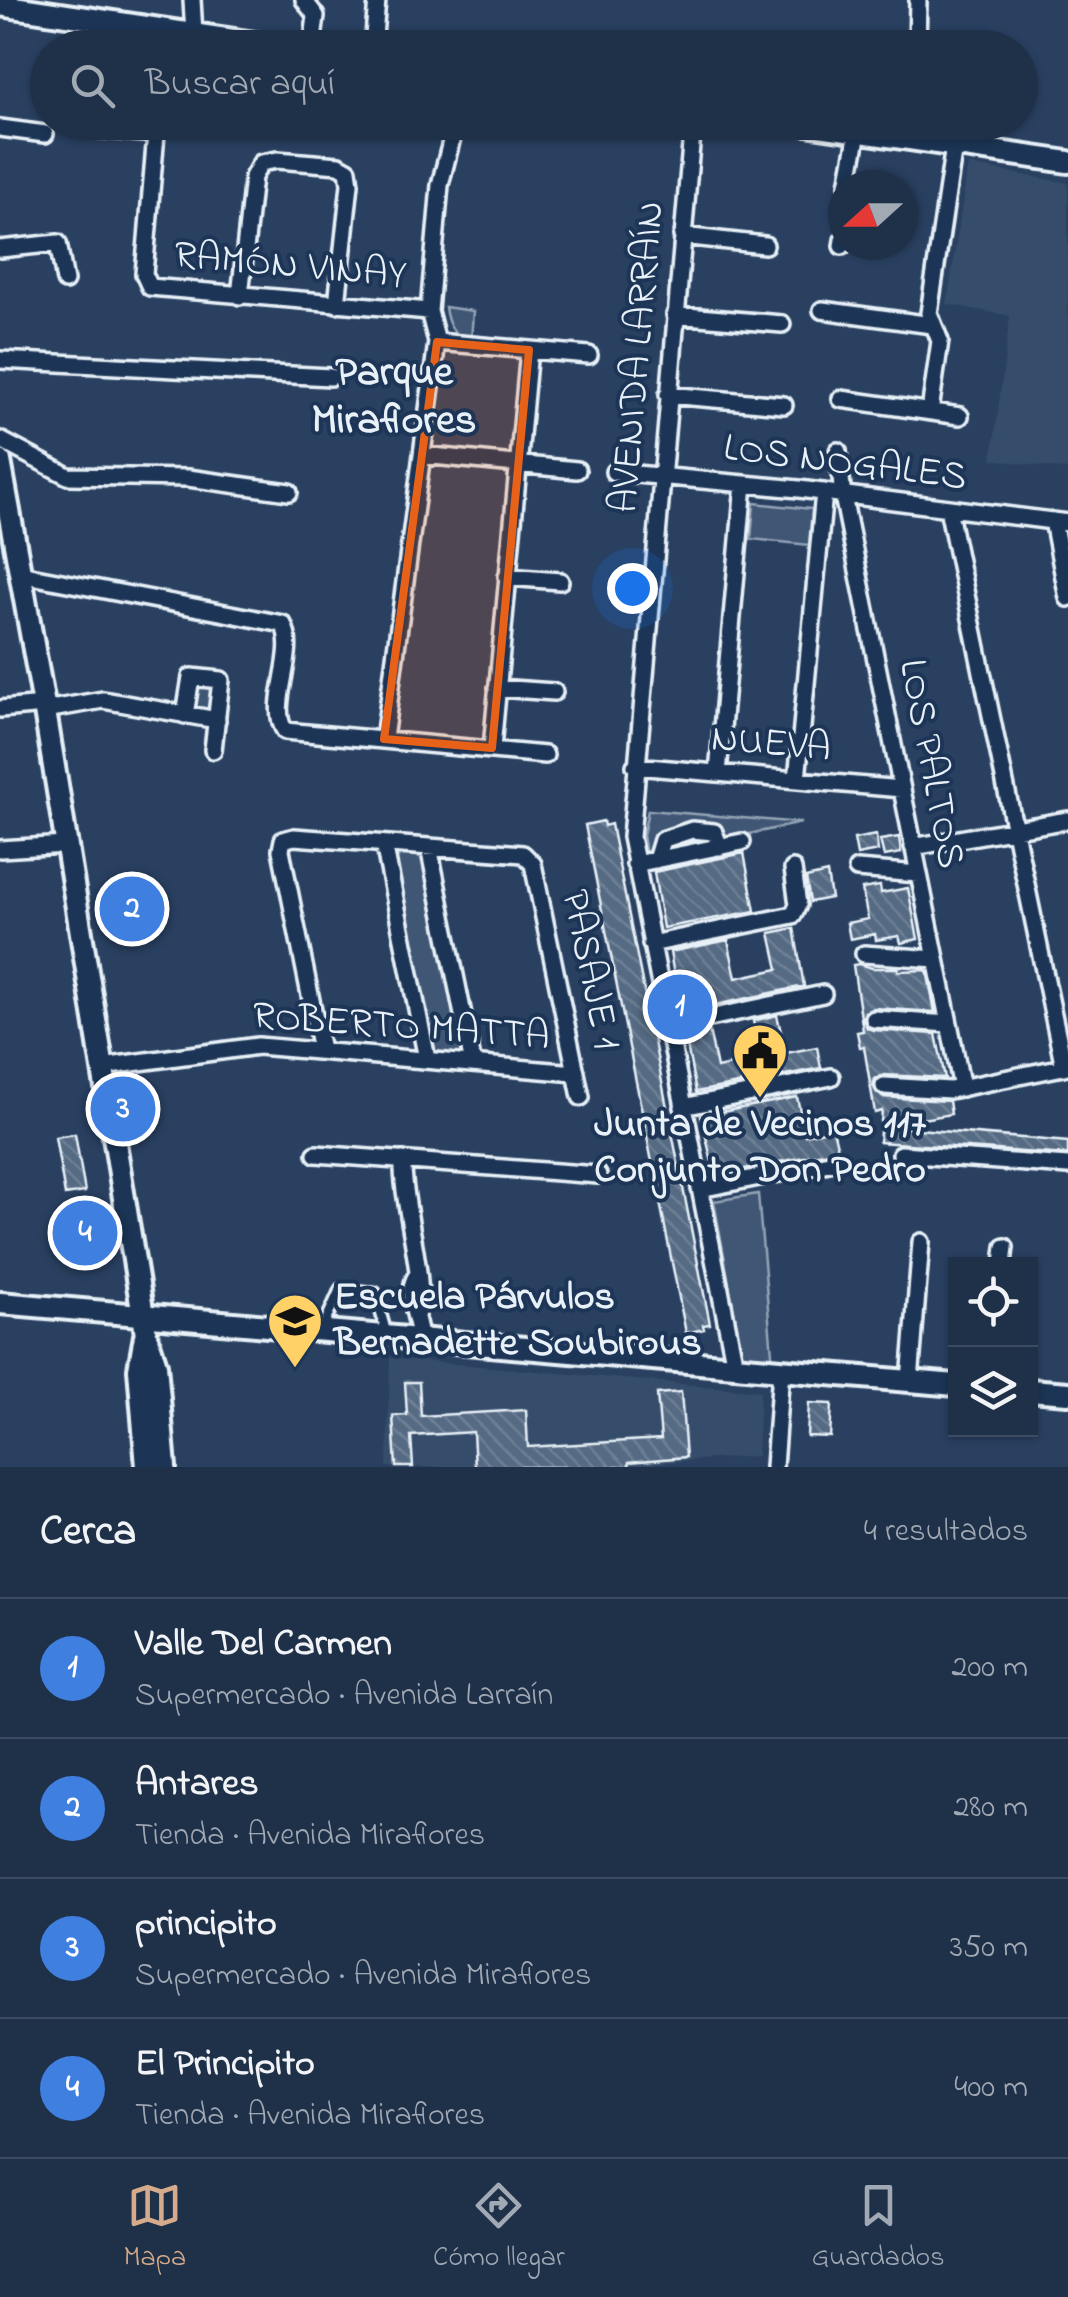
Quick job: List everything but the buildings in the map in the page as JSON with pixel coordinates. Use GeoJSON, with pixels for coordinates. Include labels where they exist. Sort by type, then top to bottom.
{"type":"FeatureCollection","features":[{"type":"Feature","properties":{"kind":"main road"},"geometry":{"type":"LineString","coordinates":[[0,5],[123,30]]}},
{"type":"Feature","properties":{"kind":"main road"},"geometry":{"type":"LineString","coordinates":[[938,140],[954,146],[1068,162]]}},
{"type":"Feature","properties":{"kind":"main road"},"geometry":{"type":"LineString","coordinates":[[0,461],[144,1325],[156,1364],[165,1467]]}},
{"type":"Feature","properties":{"kind":"main road"},"geometry":{"type":"LineString","coordinates":[[0,1303],[144,1325],[420,1337],[948,1384]]}},
{"type":"Feature","properties":{"kind":"main road"},"geometry":{"type":"LineString","coordinates":[[144,1325],[139,1369],[147,1467]]}},
{"type":"Feature","properties":{"kind":"main road"},"geometry":{"type":"LineString","coordinates":[[1038,1391],[1068,1393]]}},
{"type":"Feature","properties":{"kind":"street"},"geometry":{"type":"LineString","coordinates":[[192,0],[194,30]]}},
{"type":"Feature","properties":{"kind":"street"},"geometry":{"type":"LineString","coordinates":[[304,0],[316,16],[314,30]]}},
{"type":"Feature","properties":{"kind":"street"},"geometry":{"type":"LineString","coordinates":[[374,30],[377,0]]}},
{"type":"Feature","properties":{"kind":"street"},"geometry":{"type":"LineString","coordinates":[[918,0],[918,30]]}},
{"type":"Feature","properties":{"kind":"street"},"geometry":{"type":"LineString","coordinates":[[0,128],[30,132]]}},
{"type":"Feature","properties":{"kind":"street","name":"RAMÓN VINAY"},"geometry":{"type":"LineString","coordinates":[[155,140],[144,274],[147,284],[157,289],[429,311]]}},
{"type":"Feature","properties":{"kind":"street"},"geometry":{"type":"LineString","coordinates":[[384,739],[436,342],[429,311],[440,185],[451,140]]}},
{"type":"Feature","properties":{"kind":"street","name":"AVENIDA LARRAÍN"},"geometry":{"type":"LineString","coordinates":[[690,140],[630,823],[735,1366]]}},
{"type":"Feature","properties":{"kind":"street"},"geometry":{"type":"LineString","coordinates":[[851,170],[856,140]]}},
{"type":"Feature","properties":{"kind":"street"},"geometry":{"type":"LineString","coordinates":[[930,411],[940,341],[929,312],[954,146]]}},
{"type":"Feature","properties":{"kind":"street"},"geometry":{"type":"LineString","coordinates":[[240,296],[256,169],[268,161],[324,164],[345,167],[350,176],[337,304]]}},
{"type":"Feature","properties":{"kind":"street"},"geometry":{"type":"LineString","coordinates":[[682,236],[764,245]]}},
{"type":"Feature","properties":{"kind":"street"},"geometry":{"type":"LineString","coordinates":[[0,250],[58,243],[65,281]]}},
{"type":"Feature","properties":{"kind":"street"},"geometry":{"type":"LineString","coordinates":[[822,310],[932,325]]}},
{"type":"Feature","properties":{"kind":"street"},"geometry":{"type":"LineString","coordinates":[[675,315],[782,324]]}},
{"type":"Feature","properties":{"kind":"street"},"geometry":{"type":"LineString","coordinates":[[436,342],[589,355]]}},
{"type":"Feature","properties":{"kind":"street"},"geometry":{"type":"LineString","coordinates":[[492,748],[529,350]]}},
{"type":"Feature","properties":{"kind":"street"},"geometry":{"type":"LineString","coordinates":[[0,360],[331,377]]}},
{"type":"Feature","properties":{"kind":"street"},"geometry":{"type":"LineString","coordinates":[[668,396],[784,405]]}},
{"type":"Feature","properties":{"kind":"street"},"geometry":{"type":"LineString","coordinates":[[842,398],[960,416]]}},
{"type":"Feature","properties":{"kind":"street"},"geometry":{"type":"LineString","coordinates":[[0,440],[68,476],[188,478],[288,492]]}},
{"type":"Feature","properties":{"kind":"street","name":"LOS PALTOS"},"geometry":{"type":"LineString","coordinates":[[838,451],[843,496],[962,1088]]}},
{"type":"Feature","properties":{"kind":"street"},"geometry":{"type":"LineString","coordinates":[[422,455],[576,470]]}},
{"type":"Feature","properties":{"kind":"street","name":"LOS NOGALES"},"geometry":{"type":"LineString","coordinates":[[614,472],[824,492],[1060,522]]}},
{"type":"Feature","properties":{"kind":"street"},"geometry":{"type":"LineString","coordinates":[[718,773],[744,484]]}},
{"type":"Feature","properties":{"kind":"street"},"geometry":{"type":"LineString","coordinates":[[796,780],[824,492]]}},
{"type":"Feature","properties":{"kind":"street"},"geometry":{"type":"LineString","coordinates":[[884,1086],[962,1088],[1066,1067],[1012,830],[948,508]]}},
{"type":"Feature","properties":{"kind":"street"},"geometry":{"type":"LineString","coordinates":[[1060,522],[1068,598]]}},
{"type":"Feature","properties":{"kind":"street"},"geometry":{"type":"LineString","coordinates":[[20,574],[278,621],[286,628],[288,642],[280,719],[285,731],[545,755]]}},
{"type":"Feature","properties":{"kind":"street"},"geometry":{"type":"LineString","coordinates":[[507,577],[560,580]]}},
{"type":"Feature","properties":{"kind":"street"},"geometry":{"type":"LineString","coordinates":[[186,714],[191,677],[221,680],[213,750]]}},
{"type":"Feature","properties":{"kind":"street"},"geometry":{"type":"LineString","coordinates":[[498,688],[554,692]]}},
{"type":"Feature","properties":{"kind":"street"},"geometry":{"type":"LineString","coordinates":[[0,709],[103,700],[217,720]]}},
{"type":"Feature","properties":{"kind":"street","name":"NUEVA"},"geometry":{"type":"LineString","coordinates":[[635,766],[902,789]]}},
{"type":"Feature","properties":{"kind":"street"},"geometry":{"type":"LineString","coordinates":[[913,847],[1068,820]]}},
{"type":"Feature","properties":{"kind":"street"},"geometry":{"type":"LineString","coordinates":[[321,1050],[281,850],[290,836],[429,847],[473,1064]]}},
{"type":"Feature","properties":{"kind":"street"},"geometry":{"type":"LineString","coordinates":[[635,864],[742,842]]}},
{"type":"Feature","properties":{"kind":"street"},"geometry":{"type":"LineString","coordinates":[[384,844],[427,1060]]}},
{"type":"Feature","properties":{"kind":"street"},"geometry":{"type":"LineString","coordinates":[[0,850],[66,846]]}},
{"type":"Feature","properties":{"kind":"street","name":"PASAJE 1"},"geometry":{"type":"LineString","coordinates":[[429,847],[529,858],[582,1097]]}},
{"type":"Feature","properties":{"kind":"street"},"geometry":{"type":"LineString","coordinates":[[651,944],[792,915],[798,905],[793,869]]}},
{"type":"Feature","properties":{"kind":"street"},"geometry":{"type":"LineString","coordinates":[[857,869],[919,874]]}},
{"type":"Feature","properties":{"kind":"street"},"geometry":{"type":"LineString","coordinates":[[864,954],[936,959]]}},
{"type":"Feature","properties":{"kind":"street"},"geometry":{"type":"LineString","coordinates":[[668,1026],[823,994]]}},
{"type":"Feature","properties":{"kind":"street"},"geometry":{"type":"LineString","coordinates":[[874,1019],[949,1024]]}},
{"type":"Feature","properties":{"kind":"street","name":"ROBERTO MATTA"},"geometry":{"type":"LineString","coordinates":[[102,1067],[258,1046],[576,1073]]}},
{"type":"Feature","properties":{"kind":"street"},"geometry":{"type":"LineString","coordinates":[[683,1107],[831,1077]]}},
{"type":"Feature","properties":{"kind":"street"},"geometry":{"type":"LineString","coordinates":[[316,1154],[598,1176]]}},
{"type":"Feature","properties":{"kind":"street"},"geometry":{"type":"LineString","coordinates":[[900,1154],[1068,1166]]}},
{"type":"Feature","properties":{"kind":"street"},"geometry":{"type":"LineString","coordinates":[[404,1160],[404,1194],[422,1294],[417,1313],[420,1337]]}},
{"type":"Feature","properties":{"kind":"street"},"geometry":{"type":"LineString","coordinates":[[700,1189],[839,1161]]}},
{"type":"Feature","properties":{"kind":"street"},"geometry":{"type":"LineString","coordinates":[[910,1381],[921,1242]]}},
{"type":"Feature","properties":{"kind":"street"},"geometry":{"type":"LineString","coordinates":[[1003,1257],[1004,1246]]}},
{"type":"Feature","properties":{"kind":"street"},"geometry":{"type":"LineString","coordinates":[[774,1467],[781,1370]]}},
{"type":"Feature","properties":{"kind":"lane"},"geometry":{"type":"LineString","coordinates":[[322,1330],[340,1290],[375,1292],[387,1335]]}},
{"type":"Feature","properties":{"kind":"highlighted area"},"geometry":{"type":"Polygon","coordinates":[[[437,342],[529,350],[492,748],[384,739],[437,342]]]}},
{"type":"Feature","properties":{"kind":"shaded area"},"geometry":{"type":"Polygon","coordinates":[[[968,165],[1068,183],[1068,470],[992,459],[1010,316],[947,304],[968,165]]]}},
{"type":"Feature","properties":{"kind":"shaded area"},"geometry":{"type":"Polygon","coordinates":[[[445,307],[473,311],[471,342],[452,329],[445,307]]]}},
{"type":"Feature","properties":{"kind":"shaded area"},"geometry":{"type":"Polygon","coordinates":[[[754,503],[812,509],[809,545],[751,539],[754,503]]]}},
{"type":"Feature","properties":{"kind":"shaded area"},"geometry":{"type":"Polygon","coordinates":[[[197,681],[216,683],[213,714],[194,711],[197,681]]]}},
{"type":"Feature","properties":{"kind":"shaded area"},"geometry":{"type":"Polygon","coordinates":[[[648,810],[801,823],[646,856],[643,835],[648,810]]]}},
{"type":"Feature","properties":{"kind":"shaded area"},"geometry":{"type":"Polygon","coordinates":[[[400,855],[421,855],[425,860],[463,1046],[459,1055],[434,1051],[394,862],[400,855]]]}},
{"type":"Feature","properties":{"kind":"shaded area"},"geometry":{"type":"Polygon","coordinates":[[[758,1194],[773,1365],[744,1365],[714,1201],[758,1194]]]}},
{"type":"Feature","properties":{"kind":"shaded area"},"geometry":{"type":"Polygon","coordinates":[[[390,1358],[760,1391],[757,1456],[654,1463],[653,1467],[387,1467],[390,1358]]]}},
{"type":"Feature","properties":{"kind":"place","name":"Antares"},"geometry":{"type":"Point","coordinates":[132,909]}},
{"type":"Feature","properties":{"kind":"place","name":"Valle Del Carmen"},"geometry":{"type":"Point","coordinates":[680,1007]}},
{"type":"Feature","properties":{"kind":"place","name":"Junta de Vecinos 117 Conjunto Don Pedro"},"geometry":{"type":"Point","coordinates":[760,1100]}},
{"type":"Feature","properties":{"kind":"place","name":"principito"},"geometry":{"type":"Point","coordinates":[123,1109]}},
{"type":"Feature","properties":{"kind":"place","name":"El Principito"},"geometry":{"type":"Point","coordinates":[85,1233]}},
{"type":"Feature","properties":{"kind":"place","name":"Escuela Párvulos Bernadette Soubirous"},"geometry":{"type":"Point","coordinates":[295,1370]}},
{"type":"Feature","properties":{"kind":"district","name":"Parque Miraflores"},"geometry":{"type":"Point","coordinates":[394,397]}}]}
